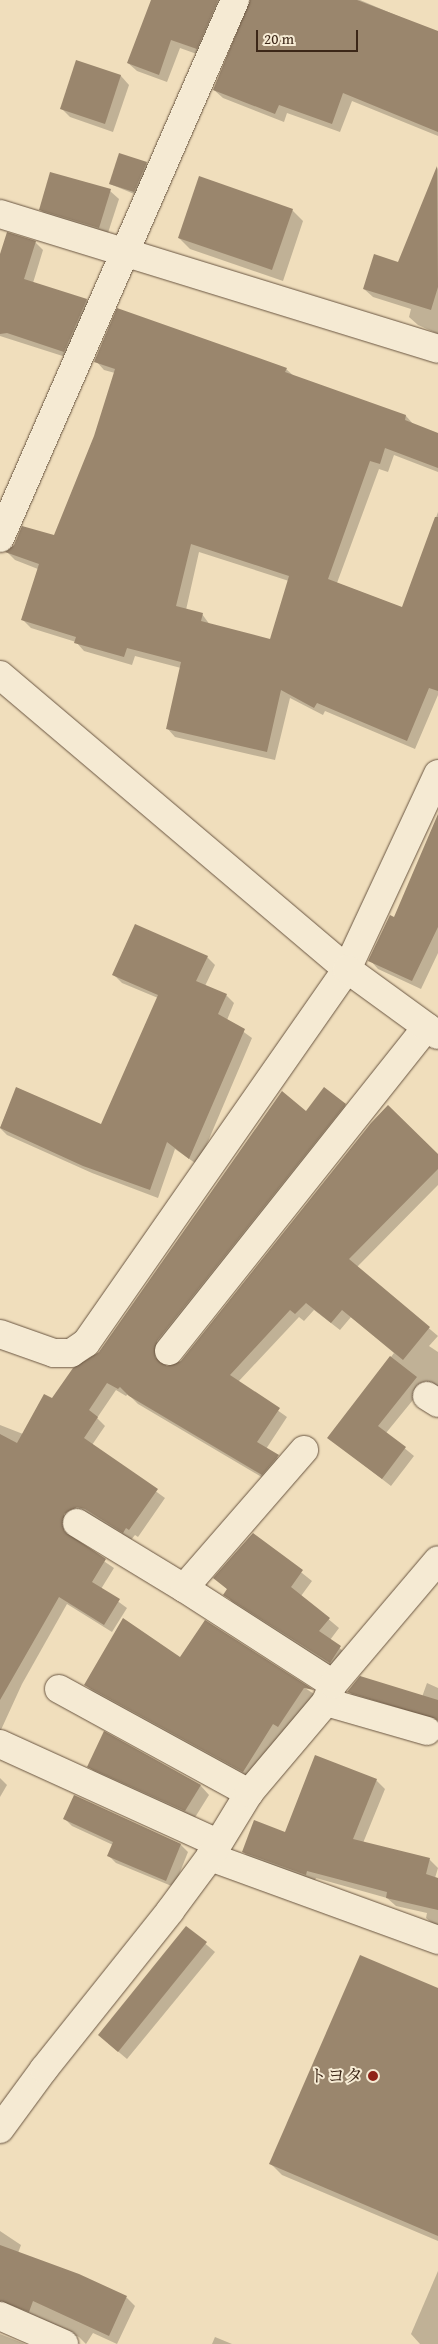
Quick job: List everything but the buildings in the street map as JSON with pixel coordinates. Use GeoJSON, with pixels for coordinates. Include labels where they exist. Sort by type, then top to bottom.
{"type":"FeatureCollection","features":[{"type":"Feature","properties":{"kind":"street"},"geometry":{"type":"LineString","coordinates":[[0,538],[123,250],[234,0]]}},
{"type":"Feature","properties":{"kind":"street"},"geometry":{"type":"LineString","coordinates":[[0,214],[123,250],[438,349]]}},
{"type":"Feature","properties":{"kind":"street"},"geometry":{"type":"LineString","coordinates":[[0,675],[347,969],[433,1031],[169,1352]]}},
{"type":"Feature","properties":{"kind":"street"},"geometry":{"type":"LineString","coordinates":[[0,1334],[54,1353],[71,1353],[86,1343],[347,969],[438,774]]}},
{"type":"Feature","properties":{"kind":"street"},"geometry":{"type":"LineString","coordinates":[[184,1588],[304,1450]]}},
{"type":"Feature","properties":{"kind":"street"},"geometry":{"type":"LineString","coordinates":[[77,1523],[184,1588],[330,1693],[427,1731]]}},
{"type":"Feature","properties":{"kind":"street"},"geometry":{"type":"LineString","coordinates":[[0,2129],[213,1850],[249,1793],[438,1560]]}},
{"type":"Feature","properties":{"kind":"street"},"geometry":{"type":"LineString","coordinates":[[59,1689],[249,1793]]}},
{"type":"Feature","properties":{"kind":"street"},"geometry":{"type":"LineString","coordinates":[[0,1744],[213,1850],[438,1940]]}},
{"type":"Feature","properties":{"kind":"street"},"geometry":{"type":"LineString","coordinates":[[0,2316],[64,2344]]}},
{"type":"Feature","properties":{"kind":"place","name":"トヨタ"},"geometry":{"type":"Point","coordinates":[373,2076]}}]}
